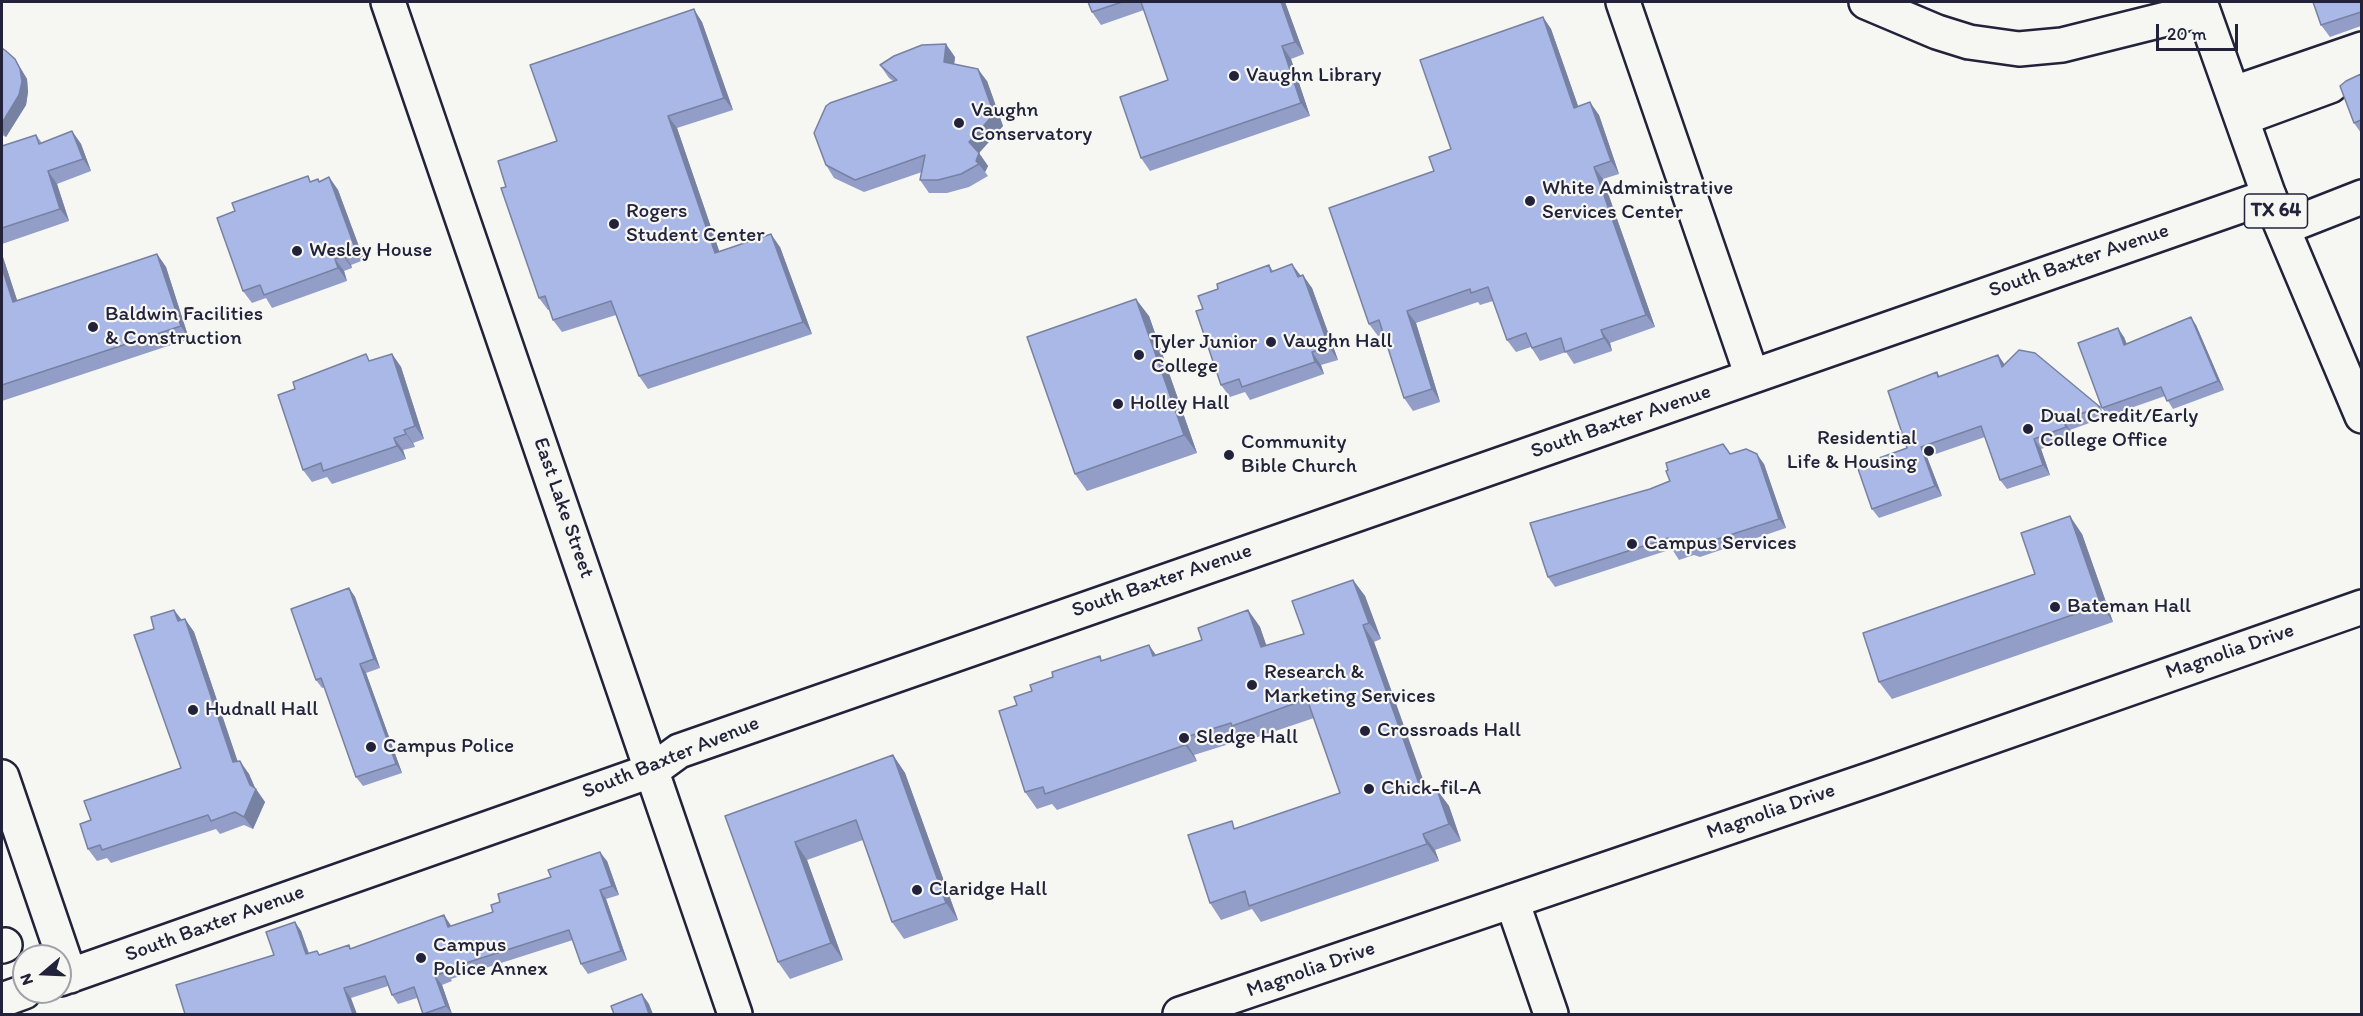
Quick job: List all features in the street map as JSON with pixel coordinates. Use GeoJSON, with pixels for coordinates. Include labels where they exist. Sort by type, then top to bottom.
{"type":"FeatureCollection","features":[{"type":"Feature","properties":{"kind":"street","name":"East Lake Street"},"geometry":{"type":"LineString","coordinates":[[388,2],[735,1014]]}},
{"type":"Feature","properties":{"kind":"street"},"geometry":{"type":"LineString","coordinates":[[1623,2],[1752,376]]}},
{"type":"Feature","properties":{"kind":"street"},"geometry":{"type":"LineString","coordinates":[[1866,2],[1937,32],[1969,42],[2019,49],[2062,45],[2201,6]]}},
{"type":"Feature","properties":{"kind":"street","name":"TX 64"},"geometry":{"type":"LineString","coordinates":[[2201,6],[2269,196],[2361,416]]}},
{"type":"Feature","properties":{"kind":"street"},"geometry":{"type":"LineString","coordinates":[[2238,106],[2361,49]]}},
{"type":"Feature","properties":{"kind":"street"},"geometry":{"type":"LineString","coordinates":[[2330,86],[2344,74],[2361,68]]}},
{"type":"Feature","properties":{"kind":"street"},"geometry":{"type":"LineString","coordinates":[[2238,106],[2330,86],[2345,85],[2361,79]]}},
{"type":"Feature","properties":{"kind":"street","name":"South Baxter Avenue"},"geometry":{"type":"LineString","coordinates":[[72,976],[653,770],[679,751],[2269,196]]}},
{"type":"Feature","properties":{"kind":"street"},"geometry":{"type":"LineString","coordinates":[[2283,228],[2361,196]]}},
{"type":"Feature","properties":{"kind":"street","name":"Magnolia Drive"},"geometry":{"type":"LineString","coordinates":[[1180,1014],[1877,777],[2361,607]]}},
{"type":"Feature","properties":{"kind":"street"},"geometry":{"type":"LineString","coordinates":[[2,777],[54,944]]}},
{"type":"Feature","properties":{"kind":"street"},"geometry":{"type":"LineString","coordinates":[[1512,902],[1551,1014]]}},
{"type":"Feature","properties":{"kind":"building"},"geometry":{"type":"Polygon","coordinates":[[[1088,2],[1122,2],[1092,12],[1088,2]]]}},
{"type":"Feature","properties":{"kind":"building","name":"Vaughn Library"},"geometry":{"type":"Polygon","coordinates":[[[1141,2],[1281,2],[1295,42],[1282,46],[1301,103],[1141,158],[1120,97],[1168,80],[1141,2]]]}},
{"type":"Feature","properties":{"kind":"building"},"geometry":{"type":"Polygon","coordinates":[[[2313,2],[2361,2],[2361,12],[2321,25],[2313,2]]]}},
{"type":"Feature","properties":{"kind":"building","name":"Rogers Student Center"},"geometry":{"type":"Polygon","coordinates":[[[694,9],[724,98],[668,116],[715,253],[771,234],[803,322],[639,376],[611,301],[553,320],[545,296],[539,298],[501,188],[506,187],[498,161],[557,141],[530,65],[694,9]]]}},
{"type":"Feature","properties":{"kind":"building","name":"White Administrative Services Center"},"geometry":{"type":"Polygon","coordinates":[[[1543,17],[1574,108],[1590,102],[1611,161],[1594,167],[1646,315],[1601,330],[1604,338],[1565,352],[1561,338],[1532,348],[1526,333],[1507,340],[1488,287],[1471,293],[1470,289],[1407,311],[1432,389],[1404,398],[1379,320],[1369,324],[1329,208],[1434,171],[1429,157],[1451,149],[1420,60],[1543,17]]]}},
{"type":"Feature","properties":{"kind":"building","name":"Vaughn Conservatory"},"geometry":{"type":"Polygon","coordinates":[[[946,44],[944,62],[978,69],[994,114],[969,142],[979,153],[976,161],[979,164],[961,174],[938,180],[920,180],[925,155],[855,180],[826,165],[814,133],[826,106],[897,80],[880,65],[894,56],[922,45],[946,44]]]}},
{"type":"Feature","properties":{"kind":"building"},"geometry":{"type":"Polygon","coordinates":[[[2,48],[15,59],[20,69],[22,82],[19,95],[2,123],[2,48]]]}},
{"type":"Feature","properties":{"kind":"building"},"geometry":{"type":"Polygon","coordinates":[[[2361,74],[2361,120],[2354,123],[2340,86],[2361,74]]]}},
{"type":"Feature","properties":{"kind":"building"},"geometry":{"type":"Polygon","coordinates":[[[72,131],[83,159],[48,171],[60,209],[2,228],[2,146],[36,135],[39,144],[72,131]]]}},
{"type":"Feature","properties":{"kind":"building","name":"Wesley House"},"geometry":{"type":"Polygon","coordinates":[[[308,176],[310,182],[318,179],[319,182],[329,177],[355,248],[342,252],[343,256],[335,259],[338,268],[264,295],[260,285],[243,291],[217,218],[235,211],[232,203],[308,176]]]}},
{"type":"Feature","properties":{"kind":"building","name":"Baldwin Facilities & Construction"},"geometry":{"type":"Polygon","coordinates":[[[157,254],[181,326],[2,385],[2,268],[13,302],[157,254]]]}},
{"type":"Feature","properties":{"kind":"building","name":"Vaughn Hall"},"geometry":{"type":"Polygon","coordinates":[[[1292,264],[1298,277],[1303,275],[1329,347],[1312,352],[1315,362],[1242,387],[1239,379],[1221,385],[1196,311],[1203,309],[1198,296],[1218,289],[1217,284],[1269,265],[1271,272],[1292,264]]]}},
{"type":"Feature","properties":{"kind":"building","name":"Holley Hall"},"geometry":{"type":"Polygon","coordinates":[[[1136,299],[1184,435],[1075,474],[1027,337],[1136,299]]]}},
{"type":"Feature","properties":{"kind":"building"},"geometry":{"type":"Polygon","coordinates":[[[2191,317],[2218,381],[2167,401],[2161,387],[2102,408],[2078,343],[2118,328],[2124,345],[2191,317]]]}},
{"type":"Feature","properties":{"kind":"building"},"geometry":{"type":"Polygon","coordinates":[[[2019,350],[2035,353],[2100,407],[2063,420],[2066,427],[2034,439],[2043,465],[2000,480],[1981,426],[1921,447],[1935,486],[1872,509],[1857,466],[1907,448],[1888,391],[1937,372],[1938,377],[1998,355],[2002,367],[2019,350]]]}},
{"type":"Feature","properties":{"kind":"building"},"geometry":{"type":"Polygon","coordinates":[[[366,354],[369,361],[392,354],[415,426],[404,430],[406,434],[394,438],[397,446],[323,471],[321,463],[303,470],[278,395],[295,389],[293,382],[366,354]]]}},
{"type":"Feature","properties":{"kind":"building"},"geometry":{"type":"Polygon","coordinates":[[[1723,444],[1730,454],[1746,449],[1757,454],[1779,519],[1693,547],[1687,545],[1672,550],[1668,538],[1548,577],[1530,523],[1650,489],[1670,481],[1666,463],[1723,444]]]}},
{"type":"Feature","properties":{"kind":"building","name":"Bateman Hall"},"geometry":{"type":"Polygon","coordinates":[[[2070,516],[2101,605],[1879,682],[1863,633],[2035,574],[2021,533],[2070,516]]]}},
{"type":"Feature","properties":{"kind":"building"},"geometry":{"type":"Polygon","coordinates":[[[1353,580],[1369,623],[1363,625],[1423,795],[1437,790],[1449,824],[1423,834],[1427,844],[1249,906],[1245,891],[1210,903],[1188,835],[1232,821],[1234,829],[1340,793],[1307,699],[1232,726],[1231,723],[1183,738],[1185,745],[1045,794],[1043,787],[1025,792],[999,711],[1017,705],[1014,697],[1032,691],[1030,685],[1053,677],[1052,672],[1100,656],[1101,661],[1149,645],[1153,656],[1202,640],[1198,628],[1248,610],[1261,647],[1304,634],[1292,601],[1353,580]]]}},
{"type":"Feature","properties":{"kind":"building"},"geometry":{"type":"Polygon","coordinates":[[[349,588],[374,659],[360,664],[396,764],[356,777],[321,678],[316,680],[291,609],[349,588]]]}},
{"type":"Feature","properties":{"kind":"building","name":"Hudnall Hall"},"geometry":{"type":"Polygon","coordinates":[[[174,610],[178,621],[185,619],[233,762],[240,761],[250,785],[256,789],[244,817],[235,812],[211,821],[208,815],[102,850],[100,845],[88,849],[80,824],[91,820],[84,801],[181,768],[134,635],[154,629],[151,617],[174,610]]]}},
{"type":"Feature","properties":{"kind":"building","name":"Claridge Hall"},"geometry":{"type":"Polygon","coordinates":[[[893,755],[946,903],[892,922],[856,820],[795,842],[831,943],[778,962],[725,816],[893,755]]]}},
{"type":"Feature","properties":{"kind":"building"},"geometry":{"type":"Polygon","coordinates":[[[600,852],[612,886],[600,890],[621,951],[581,964],[569,930],[444,970],[445,972],[435,976],[446,1006],[423,1014],[414,987],[392,995],[385,976],[344,988],[353,1014],[185,1014],[176,985],[274,955],[266,932],[295,922],[306,954],[317,951],[319,955],[349,945],[350,949],[444,915],[448,927],[493,912],[491,905],[500,902],[498,894],[551,877],[548,870],[600,852]]]}},
{"type":"Feature","properties":{"kind":"building"},"geometry":{"type":"Polygon","coordinates":[[[642,994],[649,1014],[614,1014],[611,1006],[642,994]]]}},
{"type":"Feature","properties":{"kind":"place","name":"Vaughn Library"},"geometry":{"type":"Point","coordinates":[1234,76]}},
{"type":"Feature","properties":{"kind":"place","name":"Vaughn Conservatory"},"geometry":{"type":"Point","coordinates":[959,123]}},
{"type":"Feature","properties":{"kind":"place","name":"White Administrative Services Center"},"geometry":{"type":"Point","coordinates":[1530,201]}},
{"type":"Feature","properties":{"kind":"place","name":"Rogers Student Center"},"geometry":{"type":"Point","coordinates":[614,224]}},
{"type":"Feature","properties":{"kind":"place","name":"Wesley House"},"geometry":{"type":"Point","coordinates":[297,251]}},
{"type":"Feature","properties":{"kind":"place","name":"Baldwin Facilities & Construction"},"geometry":{"type":"Point","coordinates":[93,327]}},
{"type":"Feature","properties":{"kind":"place","name":"Vaughn Hall"},"geometry":{"type":"Point","coordinates":[1271,342]}},
{"type":"Feature","properties":{"kind":"place","name":"Tyler Junior College"},"geometry":{"type":"Point","coordinates":[1139,355]}},
{"type":"Feature","properties":{"kind":"place","name":"Holley Hall"},"geometry":{"type":"Point","coordinates":[1118,404]}},
{"type":"Feature","properties":{"kind":"place","name":"Dual Credit/Early College Office"},"geometry":{"type":"Point","coordinates":[2028,429]}},
{"type":"Feature","properties":{"kind":"place","name":"Residential Life & Housing"},"geometry":{"type":"Point","coordinates":[1929,451]}},
{"type":"Feature","properties":{"kind":"place","name":"Community Bible Church"},"geometry":{"type":"Point","coordinates":[1229,455]}},
{"type":"Feature","properties":{"kind":"place","name":"Campus Services"},"geometry":{"type":"Point","coordinates":[1632,544]}},
{"type":"Feature","properties":{"kind":"place","name":"Bateman Hall"},"geometry":{"type":"Point","coordinates":[2055,607]}},
{"type":"Feature","properties":{"kind":"place","name":"Research & Marketing Services"},"geometry":{"type":"Point","coordinates":[1252,685]}},
{"type":"Feature","properties":{"kind":"place","name":"Hudnall Hall"},"geometry":{"type":"Point","coordinates":[193,710]}},
{"type":"Feature","properties":{"kind":"place","name":"Crossroads Hall"},"geometry":{"type":"Point","coordinates":[1365,731]}},
{"type":"Feature","properties":{"kind":"place","name":"Sledge Hall"},"geometry":{"type":"Point","coordinates":[1184,738]}},
{"type":"Feature","properties":{"kind":"place","name":"Campus Police"},"geometry":{"type":"Point","coordinates":[371,747]}},
{"type":"Feature","properties":{"kind":"place","name":"Chick-fil-A"},"geometry":{"type":"Point","coordinates":[1369,789]}},
{"type":"Feature","properties":{"kind":"place","name":"Claridge Hall"},"geometry":{"type":"Point","coordinates":[917,890]}},
{"type":"Feature","properties":{"kind":"place","name":"Campus Police Annex"},"geometry":{"type":"Point","coordinates":[421,958]}}]}
